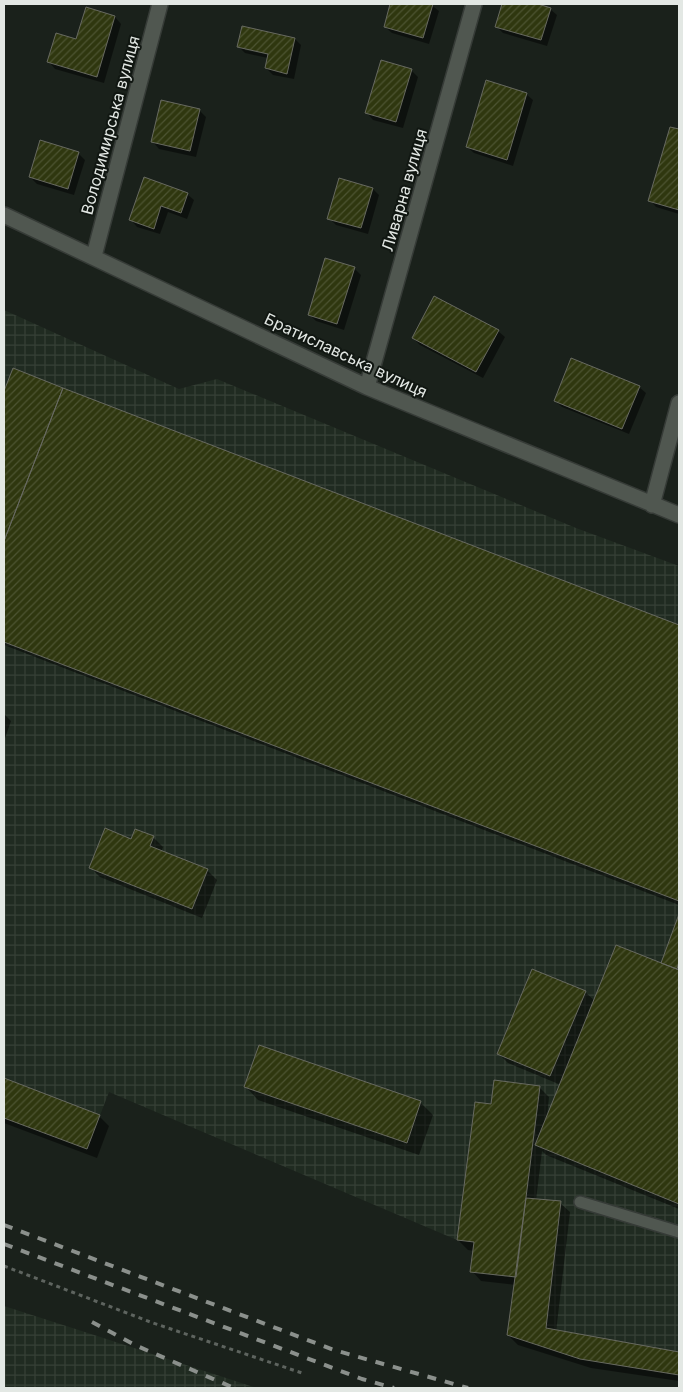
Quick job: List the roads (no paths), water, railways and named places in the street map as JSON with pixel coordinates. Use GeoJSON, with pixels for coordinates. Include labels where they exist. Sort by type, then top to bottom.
{"type":"FeatureCollection","features":[{"type":"Feature","properties":{"kind":"street","name":"Володимирська вулиця"},"geometry":{"type":"LineString","coordinates":[[94,256],[160,4]]}},
{"type":"Feature","properties":{"kind":"street","name":"Ливарна вулиця"},"geometry":{"type":"LineString","coordinates":[[367,387],[474,4]]}},
{"type":"Feature","properties":{"kind":"street","name":"Братиславська вулиця"},"geometry":{"type":"LineString","coordinates":[[4,215],[367,387],[679,515]]}},
{"type":"Feature","properties":{"kind":"street"},"geometry":{"type":"LineString","coordinates":[[652,505],[679,403]]}},
{"type":"Feature","properties":{"kind":"lane"},"geometry":{"type":"LineString","coordinates":[[580,1202],[679,1232]]}},
{"type":"Feature","properties":{"kind":"railway"},"geometry":{"type":"LineString","coordinates":[[4,1225],[334,1350],[468,1388]]}},
{"type":"Feature","properties":{"kind":"railway"},"geometry":{"type":"LineString","coordinates":[[4,1244],[362,1379],[394,1388]]}},
{"type":"Feature","properties":{"kind":"railway"},"geometry":{"type":"LineString","coordinates":[[92,1322],[137,1346],[234,1388]]}}]}
